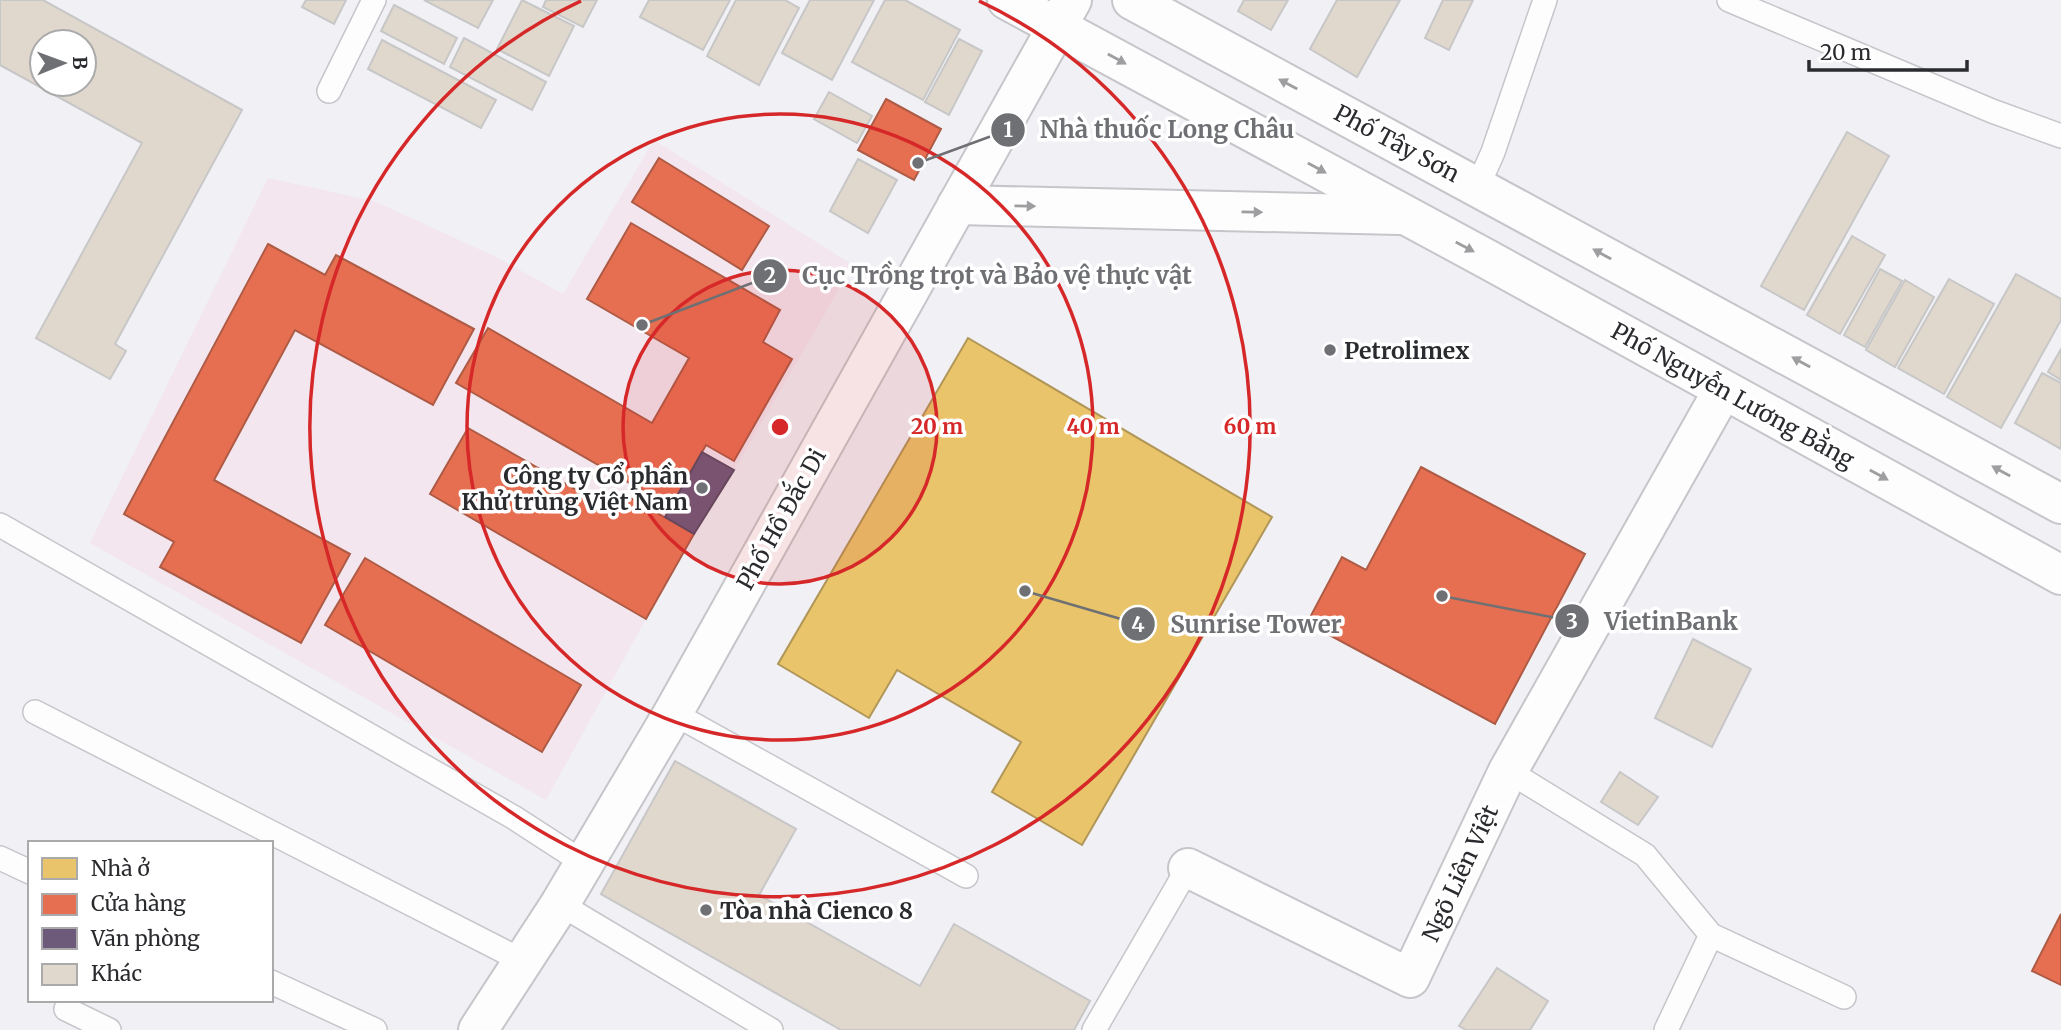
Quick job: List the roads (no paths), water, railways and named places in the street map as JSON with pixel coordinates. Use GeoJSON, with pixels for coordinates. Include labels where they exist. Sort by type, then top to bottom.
{"type":"FeatureCollection","features":[{"type":"Feature","properties":{"kind":"main road"},"geometry":{"type":"LineString","coordinates":[[1007,0],[1065,13],[1405,215]]}},
{"type":"Feature","properties":{"kind":"main road","name":"Phố Tây Sơn"},"geometry":{"type":"LineString","coordinates":[[1132,0],[1478,186]]}},
{"type":"Feature","properties":{"kind":"main road","name":"Phố Hồ Đắc Di"},"geometry":{"type":"LineString","coordinates":[[478,1030],[560,905],[673,713],[1065,13]]}},
{"type":"Feature","properties":{"kind":"main road"},"geometry":{"type":"LineString","coordinates":[[1478,186],[2061,504]]}},
{"type":"Feature","properties":{"kind":"main road"},"geometry":{"type":"LineString","coordinates":[[957,205],[1405,215]]}},
{"type":"Feature","properties":{"kind":"main road","name":"Phố Nguyễn Lương Bằng"},"geometry":{"type":"LineString","coordinates":[[1405,215],[2061,575]]}},
{"type":"Feature","properties":{"kind":"main road","name":"Ngõ Liên Việt"},"geometry":{"type":"LineString","coordinates":[[1188,868],[1410,978],[1508,771],[1723,390]]}},
{"type":"Feature","properties":{"kind":"lane"},"geometry":{"type":"LineString","coordinates":[[329,91],[374,0]]}},
{"type":"Feature","properties":{"kind":"lane"},"geometry":{"type":"LineString","coordinates":[[1478,186],[1493,152],[1545,0]]}},
{"type":"Feature","properties":{"kind":"lane"},"geometry":{"type":"LineString","coordinates":[[1729,0],[1992,111],[2061,136]]}},
{"type":"Feature","properties":{"kind":"lane"},"geometry":{"type":"LineString","coordinates":[[0,524],[513,817],[584,863]]}},
{"type":"Feature","properties":{"kind":"lane"},"geometry":{"type":"LineString","coordinates":[[35,712],[523,961]]}},
{"type":"Feature","properties":{"kind":"lane"},"geometry":{"type":"LineString","coordinates":[[673,713],[966,876]]}},
{"type":"Feature","properties":{"kind":"lane"},"geometry":{"type":"LineString","coordinates":[[1508,771],[1645,855],[1711,935],[1844,997]]}},
{"type":"Feature","properties":{"kind":"lane","name":"Ngõ Liên Việt"},"geometry":{"type":"LineString","coordinates":[[1094,1030],[1188,868]]}},
{"type":"Feature","properties":{"kind":"lane"},"geometry":{"type":"LineString","coordinates":[[560,905],[771,1030]]}},
{"type":"Feature","properties":{"kind":"lane"},"geometry":{"type":"LineString","coordinates":[[1666,1030],[1711,935]]}},
{"type":"Feature","properties":{"kind":"lane"},"geometry":{"type":"LineString","coordinates":[[273,983],[375,1030]]}},
{"type":"Feature","properties":{"kind":"lane"},"geometry":{"type":"LineString","coordinates":[[66,1009],[109,1030]]}},
{"type":"Feature","properties":{"kind":"place","name":"Nhà thuốc Long Châu"},"geometry":{"type":"Point","coordinates":[918,163]}},
{"type":"Feature","properties":{"kind":"place","name":"Cục Trồng trọt và Bảo vệ thực vật"},"geometry":{"type":"Point","coordinates":[642,325]}},
{"type":"Feature","properties":{"kind":"place","name":"Petrolimex"},"geometry":{"type":"Point","coordinates":[1330,350]}},
{"type":"Feature","properties":{"kind":"place","name":"Công ty Cổ phần Khử trùng Việt Nam"},"geometry":{"type":"Point","coordinates":[702,488]}},
{"type":"Feature","properties":{"kind":"place","name":"Sunrise Tower"},"geometry":{"type":"Point","coordinates":[1025,591]}},
{"type":"Feature","properties":{"kind":"place","name":"VietinBank"},"geometry":{"type":"Point","coordinates":[1442,596]}},
{"type":"Feature","properties":{"kind":"place","name":"Tòa nhà Cienco 8"},"geometry":{"type":"Point","coordinates":[706,910]}}]}
